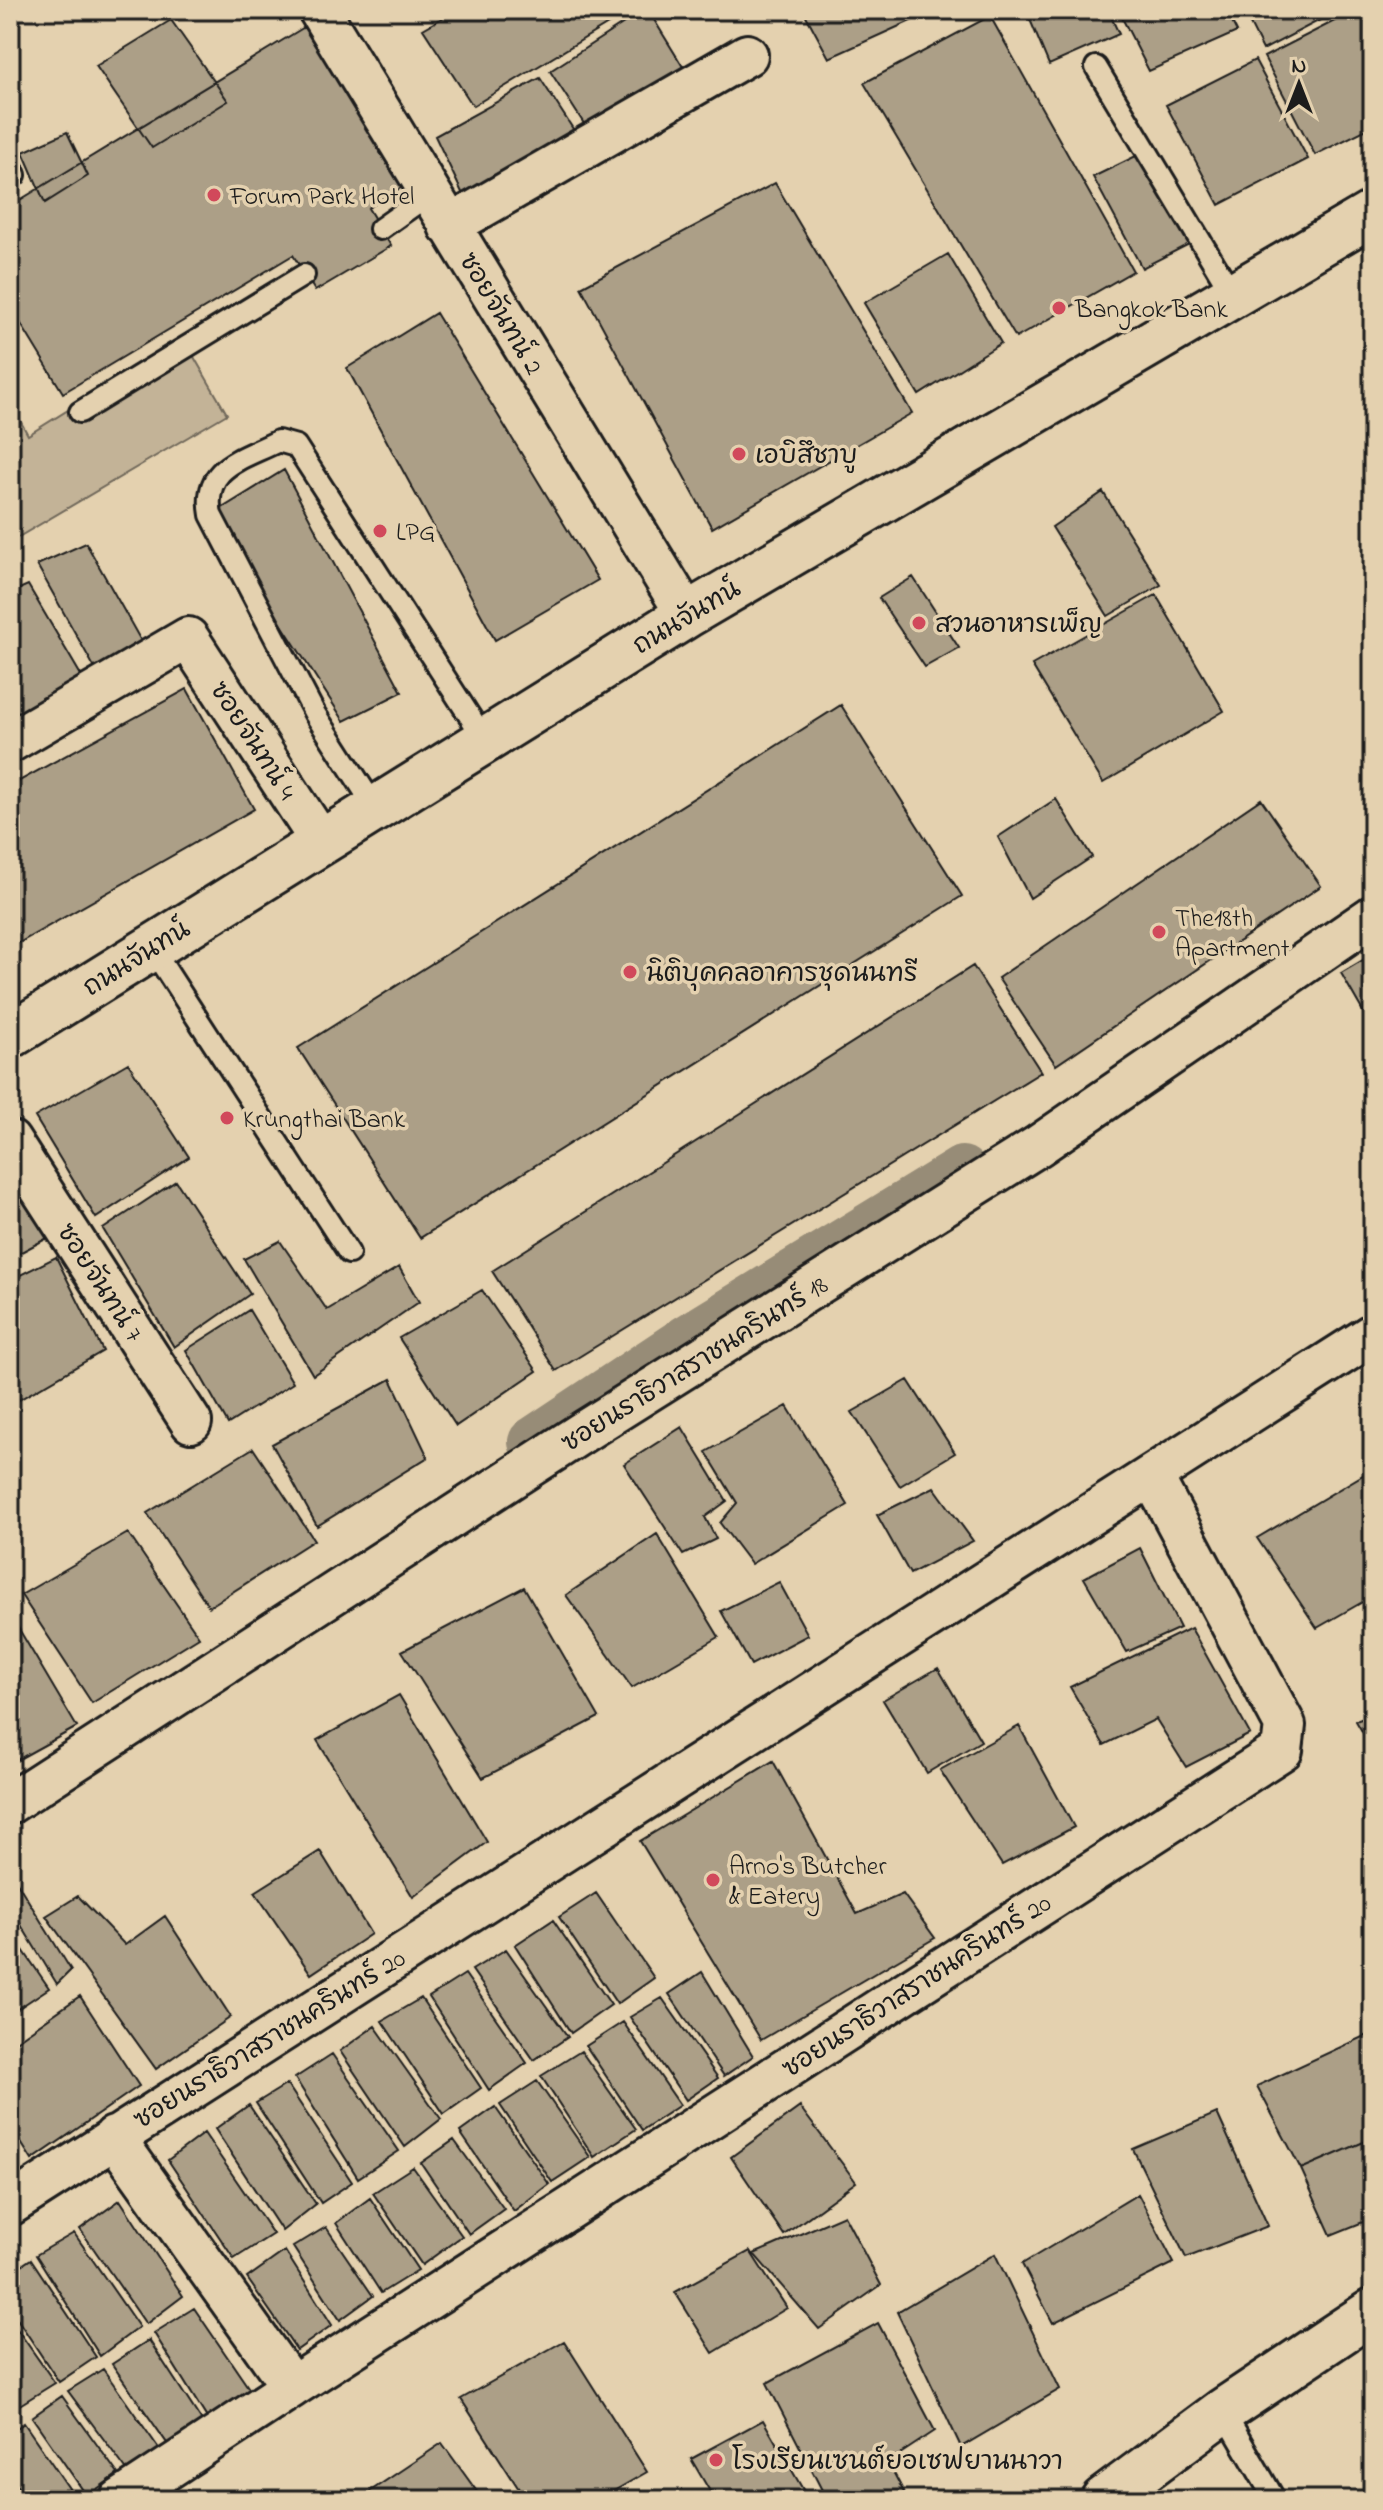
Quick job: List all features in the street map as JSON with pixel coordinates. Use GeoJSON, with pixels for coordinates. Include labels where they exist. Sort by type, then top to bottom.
{"type":"FeatureCollection","features":[{"type":"Feature","properties":{"kind":"main road","name":"ถนนจันทน์"},"geometry":{"type":"LineString","coordinates":[[10,1036],[687,615],[1373,213]]}},
{"type":"Feature","properties":{"kind":"main road"},"geometry":{"type":"LineString","coordinates":[[1103,2500],[1223,2411],[1373,2311]]}},
{"type":"Feature","properties":{"kind":"street","name":"ซอยจันทน์ 2"},"geometry":{"type":"LineString","coordinates":[[319,10],[687,615]]}},
{"type":"Feature","properties":{"kind":"street"},"geometry":{"type":"LineString","coordinates":[[439,211],[747,55]]}},
{"type":"Feature","properties":{"kind":"street","name":"ซอยจันทน์ 4"},"geometry":{"type":"LineString","coordinates":[[10,742],[188,638],[321,842]]}},
{"type":"Feature","properties":{"kind":"street","name":"ซอยนราธิวาสราชนครินทร์ 18"},"geometry":{"type":"LineString","coordinates":[[10,1803],[583,1432],[1038,1146],[1373,916]]}},
{"type":"Feature","properties":{"kind":"street","name":"ซอยจันทน์ 7"},"geometry":{"type":"LineString","coordinates":[[10,1141],[191,1422]]}},
{"type":"Feature","properties":{"kind":"street","name":"ซอยนราธิวาสราชนครินทร์ 20"},"geometry":{"type":"LineString","coordinates":[[10,2205],[1373,1334]]}},
{"type":"Feature","properties":{"kind":"street","name":"ซอยนราธิวาสราชนครินทร์ 20"},"geometry":{"type":"LineString","coordinates":[[120,2500],[1282,1750],[1285,1725],[1152,1476]]}},
{"type":"Feature","properties":{"kind":"street","name":"ซอยนราธิวาสราชนครินทร์ 20"},"geometry":{"type":"LineString","coordinates":[[114,2137],[292,2387]]}},
{"type":"Feature","properties":{"kind":"lane"},"geometry":{"type":"LineString","coordinates":[[1096,67],[1233,295]]}},
{"type":"Feature","properties":{"kind":"lane"},"geometry":{"type":"LineString","coordinates":[[380,229],[439,211]]}},
{"type":"Feature","properties":{"kind":"lane"},"geometry":{"type":"LineString","coordinates":[[80,412],[304,275]]}},
{"type":"Feature","properties":{"kind":"lane"},"geometry":{"type":"LineString","coordinates":[[376,809],[315,714],[211,515],[207,494],[217,473],[278,441],[296,446],[485,740]]}},
{"type":"Feature","properties":{"kind":"lane"},"geometry":{"type":"LineString","coordinates":[[151,947],[349,1253]]}},
{"type":"Feature","properties":{"kind":"lane"},"geometry":{"type":"LineString","coordinates":[[1223,2411],[1275,2500]]}},
{"type":"Feature","properties":{"kind":"shaded area"},"geometry":{"type":"Polygon","coordinates":[[[183,338],[227,414],[10,542],[10,402],[28,435],[183,338]]]}},
{"type":"Feature","properties":{"kind":"building"},"geometry":{"type":"Polygon","coordinates":[[[456,10],[631,10],[473,106],[423,29],[456,10]]]}},
{"type":"Feature","properties":{"kind":"building"},"geometry":{"type":"Polygon","coordinates":[[[648,10],[688,75],[590,133],[550,71],[648,10]]]}},
{"type":"Feature","properties":{"kind":"building"},"geometry":{"type":"Polygon","coordinates":[[[803,10],[935,10],[829,58],[803,10]]]}},
{"type":"Feature","properties":{"kind":"building"},"geometry":{"type":"Polygon","coordinates":[[[1026,10],[1108,10],[1119,34],[1049,65],[1026,10]]]}},
{"type":"Feature","properties":{"kind":"building"},"geometry":{"type":"Polygon","coordinates":[[[1118,10],[1226,10],[1237,32],[1149,71],[1118,10]]]}},
{"type":"Feature","properties":{"kind":"building"},"geometry":{"type":"Polygon","coordinates":[[[1243,10],[1339,10],[1263,50],[1243,10]]]}},
{"type":"Feature","properties":{"kind":"building"},"geometry":{"type":"Polygon","coordinates":[[[1356,10],[1369,10],[1373,17],[1373,126],[1315,155],[1264,57],[1356,10]]]}},
{"type":"Feature","properties":{"kind":"building"},"geometry":{"type":"Polygon","coordinates":[[[990,16],[1133,271],[1016,338],[864,83],[990,16]]]}},
{"type":"Feature","properties":{"kind":"building"},"geometry":{"type":"Polygon","coordinates":[[[171,20],[228,101],[152,148],[96,66],[171,20]]]}},
{"type":"Feature","properties":{"kind":"building"},"geometry":{"type":"Polygon","coordinates":[[[311,23],[409,183],[368,208],[391,246],[315,291],[293,255],[63,393],[10,306],[10,206],[311,23]]]}},
{"type":"Feature","properties":{"kind":"building"},"geometry":{"type":"Polygon","coordinates":[[[1255,60],[1308,159],[1219,205],[1166,105],[1255,60]]]}},
{"type":"Feature","properties":{"kind":"building"},"geometry":{"type":"Polygon","coordinates":[[[540,78],[575,132],[467,203],[435,136],[540,78]]]}},
{"type":"Feature","properties":{"kind":"building"},"geometry":{"type":"Polygon","coordinates":[[[67,132],[88,176],[45,203],[23,152],[67,132]]]}},
{"type":"Feature","properties":{"kind":"building"},"geometry":{"type":"Polygon","coordinates":[[[1142,153],[1195,241],[1142,268],[1093,177],[1142,153]]]}},
{"type":"Feature","properties":{"kind":"building"},"geometry":{"type":"Polygon","coordinates":[[[775,183],[912,413],[712,528],[581,287],[775,183]]]}},
{"type":"Feature","properties":{"kind":"building"},"geometry":{"type":"Polygon","coordinates":[[[948,254],[1001,343],[919,395],[864,303],[948,254]]]}},
{"type":"Feature","properties":{"kind":"building"},"geometry":{"type":"Polygon","coordinates":[[[436,313],[598,580],[495,640],[347,368],[436,313]]]}},
{"type":"Feature","properties":{"kind":"building"},"geometry":{"type":"Polygon","coordinates":[[[284,470],[402,692],[344,721],[211,515],[284,470]]]}},
{"type":"Feature","properties":{"kind":"building"},"geometry":{"type":"Polygon","coordinates":[[[1103,492],[1161,585],[1108,616],[1052,527],[1103,492]]]}},
{"type":"Feature","properties":{"kind":"building"},"geometry":{"type":"Polygon","coordinates":[[[86,543],[145,648],[98,674],[37,565],[86,543]]]}},
{"type":"Feature","properties":{"kind":"building","name":"สวนอาหารเพ็ญ"},"geometry":{"type":"Polygon","coordinates":[[[913,577],[959,648],[925,667],[879,598],[913,577]]]}},
{"type":"Feature","properties":{"kind":"building"},"geometry":{"type":"Polygon","coordinates":[[[28,585],[92,694],[21,735],[10,717],[10,593],[28,585]]]}},
{"type":"Feature","properties":{"kind":"building"},"geometry":{"type":"Polygon","coordinates":[[[1156,595],[1224,711],[1103,783],[1032,665],[1156,595]]]}},
{"type":"Feature","properties":{"kind":"building"},"geometry":{"type":"Polygon","coordinates":[[[187,689],[254,809],[10,948],[10,786],[187,689]]]}},
{"type":"Feature","properties":{"kind":"building","name":"นิติบุคคลอาคารชุดนนทรี"},"geometry":{"type":"Polygon","coordinates":[[[841,705],[962,896],[420,1238],[298,1048],[841,705]]]}},
{"type":"Feature","properties":{"kind":"building"},"geometry":{"type":"Polygon","coordinates":[[[1056,799],[1092,857],[1030,898],[998,837],[1056,799]]]}},
{"type":"Feature","properties":{"kind":"building","name":"The18th Apartment"},"geometry":{"type":"Polygon","coordinates":[[[1261,799],[1321,886],[1056,1065],[998,978],[1261,799]]]}},
{"type":"Feature","properties":{"kind":"building"},"geometry":{"type":"Polygon","coordinates":[[[1373,954],[1373,1029],[1341,973],[1373,954]]]}},
{"type":"Feature","properties":{"kind":"building"},"geometry":{"type":"Polygon","coordinates":[[[973,966],[1041,1072],[556,1371],[492,1271],[973,966]]]}},
{"type":"Feature","properties":{"kind":"building"},"geometry":{"type":"Polygon","coordinates":[[[128,1063],[189,1157],[96,1218],[35,1117],[128,1063]]]}},
{"type":"Feature","properties":{"kind":"building"},"geometry":{"type":"Polygon","coordinates":[[[10,1155],[57,1233],[10,1258],[10,1155]]]}},
{"type":"Feature","properties":{"kind":"building"},"geometry":{"type":"Polygon","coordinates":[[[176,1181],[250,1294],[174,1347],[103,1229],[176,1181]]]}},
{"type":"Feature","properties":{"kind":"building"},"geometry":{"type":"Polygon","coordinates":[[[280,1241],[327,1310],[399,1267],[419,1302],[313,1375],[244,1259],[280,1241]]]}},
{"type":"Feature","properties":{"kind":"building"},"geometry":{"type":"Polygon","coordinates":[[[56,1257],[103,1351],[10,1405],[10,1280],[56,1257]]]}},
{"type":"Feature","properties":{"kind":"building"},"geometry":{"type":"Polygon","coordinates":[[[482,1290],[537,1371],[456,1426],[399,1338],[482,1290]]]}},
{"type":"Feature","properties":{"kind":"building"},"geometry":{"type":"Polygon","coordinates":[[[249,1310],[293,1383],[228,1424],[186,1350],[249,1310]]]}},
{"type":"Feature","properties":{"kind":"building"},"geometry":{"type":"Polygon","coordinates":[[[391,1379],[428,1457],[317,1526],[272,1444],[391,1379]]]}},
{"type":"Feature","properties":{"kind":"building"},"geometry":{"type":"Polygon","coordinates":[[[908,1380],[955,1453],[900,1486],[852,1412],[908,1380]]]}},
{"type":"Feature","properties":{"kind":"building"},"geometry":{"type":"Polygon","coordinates":[[[787,1406],[848,1505],[751,1564],[720,1523],[737,1503],[706,1452],[787,1406]]]}},
{"type":"Feature","properties":{"kind":"building"},"geometry":{"type":"Polygon","coordinates":[[[682,1427],[727,1501],[705,1517],[716,1539],[683,1555],[624,1464],[682,1427]]]}},
{"type":"Feature","properties":{"kind":"building"},"geometry":{"type":"Polygon","coordinates":[[[253,1448],[314,1540],[209,1607],[147,1513],[253,1448]]]}},
{"type":"Feature","properties":{"kind":"building"},"geometry":{"type":"Polygon","coordinates":[[[1373,1469],[1373,1596],[1317,1628],[1257,1538],[1373,1469]]]}},
{"type":"Feature","properties":{"kind":"building"},"geometry":{"type":"Polygon","coordinates":[[[934,1487],[973,1541],[910,1574],[877,1515],[934,1487]]]}},
{"type":"Feature","properties":{"kind":"building"},"geometry":{"type":"Polygon","coordinates":[[[128,1533],[199,1637],[92,1703],[21,1595],[128,1533]]]}},
{"type":"Feature","properties":{"kind":"building"},"geometry":{"type":"Polygon","coordinates":[[[657,1534],[719,1637],[632,1688],[566,1595],[657,1534]]]}},
{"type":"Feature","properties":{"kind":"building"},"geometry":{"type":"Polygon","coordinates":[[[1140,1548],[1180,1628],[1127,1652],[1084,1578],[1140,1548]]]}},
{"type":"Feature","properties":{"kind":"building"},"geometry":{"type":"Polygon","coordinates":[[[779,1582],[808,1635],[751,1665],[721,1611],[779,1582]]]}},
{"type":"Feature","properties":{"kind":"building"},"geometry":{"type":"Polygon","coordinates":[[[524,1587],[599,1717],[483,1778],[402,1651],[524,1587]]]}},
{"type":"Feature","properties":{"kind":"building"},"geometry":{"type":"Polygon","coordinates":[[[10,1614],[77,1727],[10,1764],[10,1614]]]}},
{"type":"Feature","properties":{"kind":"building"},"geometry":{"type":"Polygon","coordinates":[[[1191,1628],[1250,1734],[1186,1767],[1156,1719],[1104,1745],[1070,1687],[1191,1628]]]}},
{"type":"Feature","properties":{"kind":"building"},"geometry":{"type":"Polygon","coordinates":[[[938,1668],[981,1741],[927,1773],[883,1700],[938,1668]]]}},
{"type":"Feature","properties":{"kind":"building"},"geometry":{"type":"Polygon","coordinates":[[[399,1695],[487,1842],[413,1897],[317,1740],[399,1695]]]}},
{"type":"Feature","properties":{"kind":"building"},"geometry":{"type":"Polygon","coordinates":[[[1373,1714],[1373,1750],[1356,1721],[1373,1714]]]}},
{"type":"Feature","properties":{"kind":"building"},"geometry":{"type":"Polygon","coordinates":[[[1019,1726],[1074,1827],[1002,1865],[940,1770],[1019,1726]]]}},
{"type":"Feature","properties":{"kind":"building"},"geometry":{"type":"Polygon","coordinates":[[[773,1761],[857,1914],[903,1894],[935,1938],[761,2040],[640,1841],[773,1761]]]}},
{"type":"Feature","properties":{"kind":"building"},"geometry":{"type":"Polygon","coordinates":[[[320,1851],[371,1934],[311,1974],[255,1892],[320,1851]]]}},
{"type":"Feature","properties":{"kind":"building"},"geometry":{"type":"Polygon","coordinates":[[[10,1871],[71,1970],[57,1984],[10,1907],[10,1871]]]}},
{"type":"Feature","properties":{"kind":"building"},"geometry":{"type":"Polygon","coordinates":[[[596,1893],[654,1978],[617,2004],[559,1917],[596,1893]]]}},
{"type":"Feature","properties":{"kind":"building"},"geometry":{"type":"Polygon","coordinates":[[[78,1896],[125,1945],[165,1916],[231,2017],[156,2069],[46,1916],[78,1896]]]}},
{"type":"Feature","properties":{"kind":"building"},"geometry":{"type":"Polygon","coordinates":[[[553,1920],[611,2005],[571,2033],[515,1945],[553,1920]]]}},
{"type":"Feature","properties":{"kind":"building"},"geometry":{"type":"Polygon","coordinates":[[[10,1931],[49,1988],[10,2014],[10,1931]]]}},
{"type":"Feature","properties":{"kind":"building"},"geometry":{"type":"Polygon","coordinates":[[[506,1949],[568,2037],[534,2060],[472,1970],[506,1949]]]}},
{"type":"Feature","properties":{"kind":"building"},"geometry":{"type":"Polygon","coordinates":[[[702,1972],[753,2056],[724,2076],[669,1994],[702,1972]]]}},
{"type":"Feature","properties":{"kind":"building"},"geometry":{"type":"Polygon","coordinates":[[[465,1974],[527,2063],[489,2090],[429,1997],[465,1974]]]}},
{"type":"Feature","properties":{"kind":"building"},"geometry":{"type":"Polygon","coordinates":[[[80,1996],[139,2086],[32,2160],[10,2125],[10,2045],[80,1996]]]}},
{"type":"Feature","properties":{"kind":"building"},"geometry":{"type":"Polygon","coordinates":[[[421,1998],[481,2088],[444,2114],[382,2021],[421,1998]]]}},
{"type":"Feature","properties":{"kind":"building"},"geometry":{"type":"Polygon","coordinates":[[[662,1998],[718,2078],[686,2100],[630,2017],[662,1998]]]}},
{"type":"Feature","properties":{"kind":"building"},"geometry":{"type":"Polygon","coordinates":[[[623,2022],[680,2105],[642,2130],[586,2046],[623,2022]]]}},
{"type":"Feature","properties":{"kind":"building"},"geometry":{"type":"Polygon","coordinates":[[[375,2026],[441,2119],[405,2147],[340,2051],[375,2026]]]}},
{"type":"Feature","properties":{"kind":"building"},"geometry":{"type":"Polygon","coordinates":[[[1373,2032],[1373,2138],[1301,2169],[1257,2086],[1373,2032]]]}},
{"type":"Feature","properties":{"kind":"building"},"geometry":{"type":"Polygon","coordinates":[[[581,2051],[636,2129],[594,2157],[541,2076],[581,2051]]]}},
{"type":"Feature","properties":{"kind":"building"},"geometry":{"type":"Polygon","coordinates":[[[332,2054],[399,2151],[358,2178],[295,2078],[332,2054]]]}},
{"type":"Feature","properties":{"kind":"building"},"geometry":{"type":"Polygon","coordinates":[[[537,2081],[590,2157],[552,2182],[500,2105],[537,2081]]]}},
{"type":"Feature","properties":{"kind":"building"},"geometry":{"type":"Polygon","coordinates":[[[287,2084],[352,2182],[321,2203],[256,2103],[287,2084]]]}},
{"type":"Feature","properties":{"kind":"building"},"geometry":{"type":"Polygon","coordinates":[[[249,2105],[316,2204],[282,2231],[215,2129],[249,2105]]]}},
{"type":"Feature","properties":{"kind":"building"},"geometry":{"type":"Polygon","coordinates":[[[495,2107],[549,2184],[514,2211],[460,2132],[495,2107]]]}},
{"type":"Feature","properties":{"kind":"building"},"geometry":{"type":"Polygon","coordinates":[[[800,2107],[856,2182],[784,2235],[731,2157],[800,2107]]]}},
{"type":"Feature","properties":{"kind":"building"},"geometry":{"type":"Polygon","coordinates":[[[1217,2113],[1268,2226],[1186,2258],[1133,2149],[1217,2113]]]}},
{"type":"Feature","properties":{"kind":"building"},"geometry":{"type":"Polygon","coordinates":[[[204,2133],[273,2234],[234,2259],[168,2160],[204,2133]]]}},
{"type":"Feature","properties":{"kind":"building"},"geometry":{"type":"Polygon","coordinates":[[[1373,2138],[1373,2218],[1331,2235],[1301,2169],[1373,2138]]]}},
{"type":"Feature","properties":{"kind":"building"},"geometry":{"type":"Polygon","coordinates":[[[454,2140],[504,2209],[469,2234],[421,2163],[454,2140]]]}},
{"type":"Feature","properties":{"kind":"building"},"geometry":{"type":"Polygon","coordinates":[[[413,2167],[462,2236],[422,2265],[373,2193],[413,2167]]]}},
{"type":"Feature","properties":{"kind":"building"},"geometry":{"type":"Polygon","coordinates":[[[1138,2194],[1174,2263],[1053,2323],[1022,2264],[1138,2194]]]}},
{"type":"Feature","properties":{"kind":"building"},"geometry":{"type":"Polygon","coordinates":[[[370,2198],[418,2270],[381,2293],[336,2223],[370,2198]]]}},
{"type":"Feature","properties":{"kind":"building"},"geometry":{"type":"Polygon","coordinates":[[[120,2200],[183,2296],[146,2324],[80,2229],[120,2200]]]}},
{"type":"Feature","properties":{"kind":"building"},"geometry":{"type":"Polygon","coordinates":[[[844,2215],[881,2285],[819,2329],[754,2254],[844,2215]]]}},
{"type":"Feature","properties":{"kind":"building"},"geometry":{"type":"Polygon","coordinates":[[[326,2227],[373,2296],[340,2320],[293,2247],[326,2227]]]}},
{"type":"Feature","properties":{"kind":"building"},"geometry":{"type":"Polygon","coordinates":[[[74,2233],[139,2327],[100,2356],[36,2255],[74,2233]]]}},
{"type":"Feature","properties":{"kind":"building"},"geometry":{"type":"Polygon","coordinates":[[[285,2251],[332,2325],[297,2350],[247,2278],[285,2251]]]}},
{"type":"Feature","properties":{"kind":"building"},"geometry":{"type":"Polygon","coordinates":[[[750,2251],[787,2308],[713,2353],[675,2292],[750,2251]]]}},
{"type":"Feature","properties":{"kind":"building"},"geometry":{"type":"Polygon","coordinates":[[[995,2254],[1060,2389],[961,2447],[897,2312],[995,2254]]]}},
{"type":"Feature","properties":{"kind":"building"},"geometry":{"type":"Polygon","coordinates":[[[31,2259],[96,2357],[59,2382],[10,2308],[10,2273],[31,2259]]]}},
{"type":"Feature","properties":{"kind":"building"},"geometry":{"type":"Polygon","coordinates":[[[194,2308],[250,2390],[207,2418],[154,2333],[194,2308]]]}},
{"type":"Feature","properties":{"kind":"building"},"geometry":{"type":"Polygon","coordinates":[[[10,2319],[55,2383],[18,2406],[10,2394],[10,2319]]]}},
{"type":"Feature","properties":{"kind":"building"},"geometry":{"type":"Polygon","coordinates":[[[878,2323],[935,2431],[888,2462],[908,2500],[827,2500],[767,2383],[878,2323]]]}},
{"type":"Feature","properties":{"kind":"building"},"geometry":{"type":"Polygon","coordinates":[[[149,2340],[203,2423],[169,2446],[112,2364],[149,2340]]]}},
{"type":"Feature","properties":{"kind":"building"},"geometry":{"type":"Polygon","coordinates":[[[564,2341],[647,2472],[598,2500],[526,2500],[461,2399],[564,2341]]]}},
{"type":"Feature","properties":{"kind":"building"},"geometry":{"type":"Polygon","coordinates":[[[103,2369],[160,2450],[128,2472],[68,2391],[103,2369]]]}},
{"type":"Feature","properties":{"kind":"building"},"geometry":{"type":"Polygon","coordinates":[[[62,2396],[118,2474],[87,2496],[32,2417],[62,2396]]]}},
{"type":"Feature","properties":{"kind":"building"},"geometry":{"type":"Polygon","coordinates":[[[763,2420],[809,2500],[715,2500],[691,2459],[763,2420]]]}},
{"type":"Feature","properties":{"kind":"building"},"geometry":{"type":"Polygon","coordinates":[[[24,2423],[77,2500],[27,2500],[10,2476],[10,2433],[24,2423]]]}},
{"type":"Feature","properties":{"kind":"building"},"geometry":{"type":"Polygon","coordinates":[[[442,2443],[483,2500],[357,2500],[442,2443]]]}},
{"type":"Feature","properties":{"kind":"building"},"geometry":{"type":"Polygon","coordinates":[[[1373,2492],[1373,2500],[1355,2500],[1373,2492]]]}},
{"type":"Feature","properties":{"kind":"waterway"},"geometry":{"type":"LineString","coordinates":[[533,1442],[688,1339],[962,1171]]}},
{"type":"Feature","properties":{"kind":"place","name":"Forum Park Hotel"},"geometry":{"type":"Point","coordinates":[214,195]}},
{"type":"Feature","properties":{"kind":"place","name":"Bangkok Bank"},"geometry":{"type":"Point","coordinates":[1059,308]}},
{"type":"Feature","properties":{"kind":"place","name":"เอบิสึชาบู"},"geometry":{"type":"Point","coordinates":[739,454]}},
{"type":"Feature","properties":{"kind":"place","name":"LPG"},"geometry":{"type":"Point","coordinates":[380,531]}},
{"type":"Feature","properties":{"kind":"place","name":"สวนอาหารเพ็ญ"},"geometry":{"type":"Point","coordinates":[919,623]}},
{"type":"Feature","properties":{"kind":"place","name":"The18th Apartment"},"geometry":{"type":"Point","coordinates":[1159,932]}},
{"type":"Feature","properties":{"kind":"place","name":"นิติบุคคลอาคารชุดนนทรี"},"geometry":{"type":"Point","coordinates":[630,972]}},
{"type":"Feature","properties":{"kind":"place","name":"Krungthai Bank"},"geometry":{"type":"Point","coordinates":[227,1118]}},
{"type":"Feature","properties":{"kind":"place","name":"Arno's Butcher & Eatery"},"geometry":{"type":"Point","coordinates":[713,1880]}},
{"type":"Feature","properties":{"kind":"place","name":"โรงเรียนเซนต์ยอเซฟยานนาวา"},"geometry":{"type":"Point","coordinates":[716,2460]}}]}
